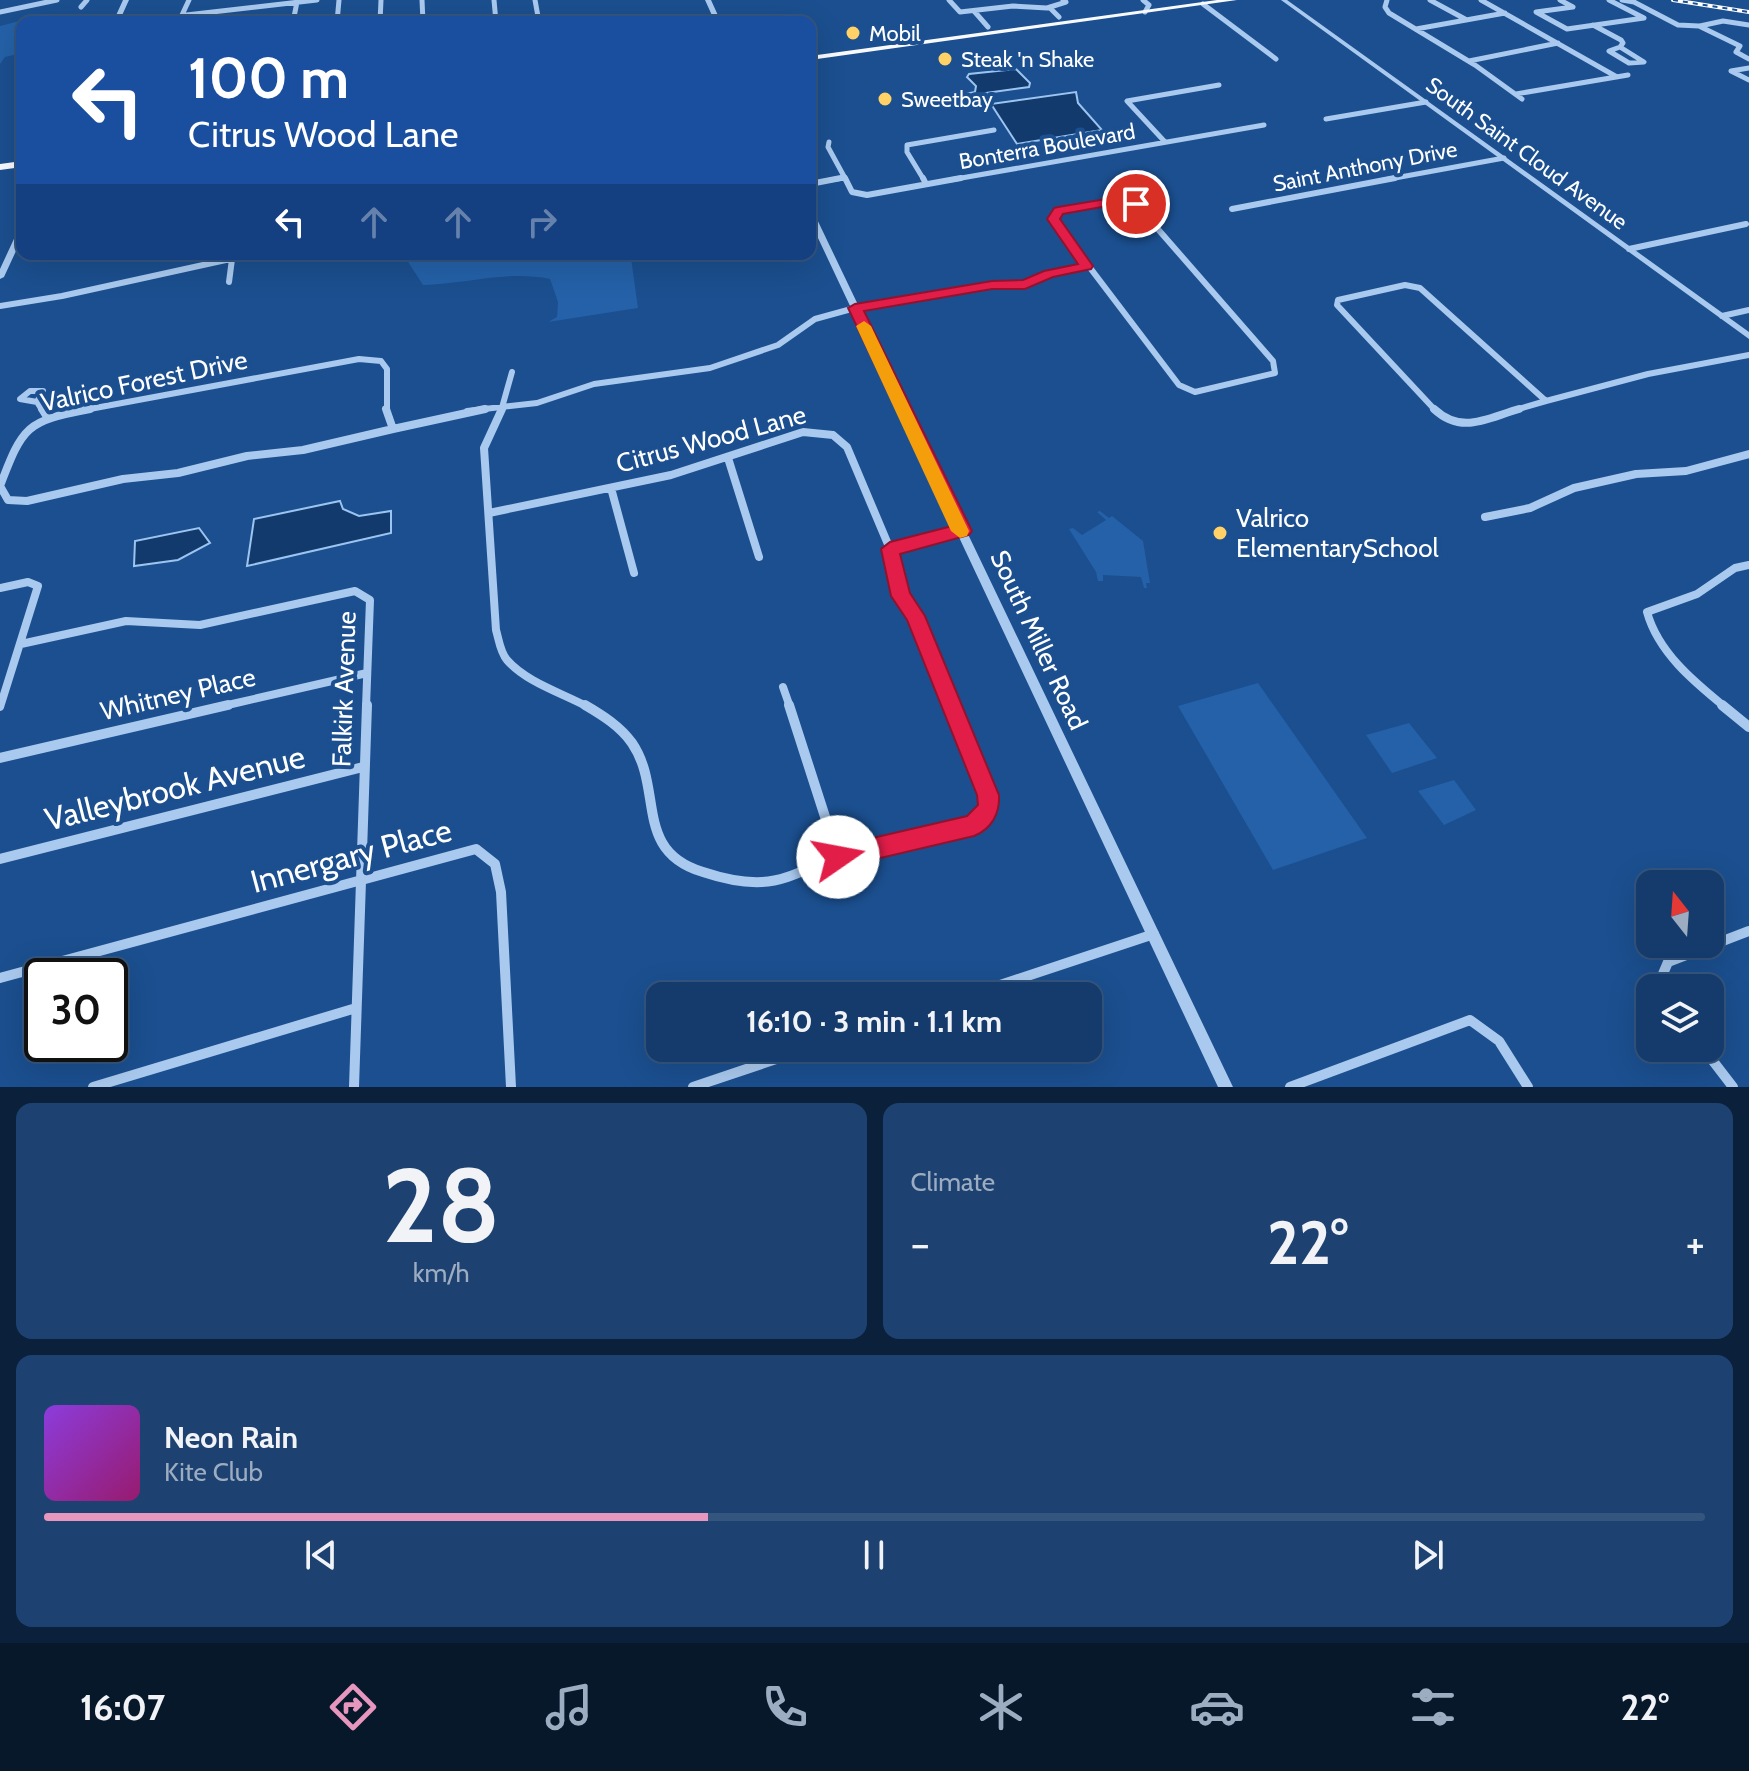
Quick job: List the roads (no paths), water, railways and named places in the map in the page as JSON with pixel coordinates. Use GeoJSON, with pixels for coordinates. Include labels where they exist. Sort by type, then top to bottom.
{"type":"FeatureCollection","features":[{"type":"Feature","properties":{"kind":"highway"},"geometry":{"type":"LineString","coordinates":[[816,57],[1187,0]]}},
{"type":"Feature","properties":{"kind":"highway"},"geometry":{"type":"LineString","coordinates":[[816,50],[991,30],[1145,6],[1233,0]]}},
{"type":"Feature","properties":{"kind":"highway"},"geometry":{"type":"LineString","coordinates":[[991,30],[1074,15]]}},
{"type":"Feature","properties":{"kind":"street"},"geometry":{"type":"LineString","coordinates":[[0,12],[35,2],[57,0]]}},
{"type":"Feature","properties":{"kind":"street"},"geometry":{"type":"LineString","coordinates":[[81,7],[87,0]]}},
{"type":"Feature","properties":{"kind":"street"},"geometry":{"type":"LineString","coordinates":[[182,15],[189,0]]}},
{"type":"Feature","properties":{"kind":"street"},"geometry":{"type":"LineString","coordinates":[[174,16],[317,0]]}},
{"type":"Feature","properties":{"kind":"street"},"geometry":{"type":"LineString","coordinates":[[949,0],[960,12],[991,8],[1050,8],[1061,6],[1066,2],[1063,0]]}},
{"type":"Feature","properties":{"kind":"street"},"geometry":{"type":"LineString","coordinates":[[983,0],[991,8]]}},
{"type":"Feature","properties":{"kind":"street"},"geometry":{"type":"LineString","coordinates":[[1023,0],[1030,7]]}},
{"type":"Feature","properties":{"kind":"street","name":"South Saint Cloud Avenue"},"geometry":{"type":"LineString","coordinates":[[1284,0],[1749,336]]}},
{"type":"Feature","properties":{"kind":"street"},"geometry":{"type":"LineString","coordinates":[[1387,0],[1385,7],[1389,13],[1469,61],[1522,99]]}},
{"type":"Feature","properties":{"kind":"street"},"geometry":{"type":"LineString","coordinates":[[1430,0],[1465,19]]}},
{"type":"Feature","properties":{"kind":"street"},"geometry":{"type":"LineString","coordinates":[[1481,0],[1617,77]]}},
{"type":"Feature","properties":{"kind":"street"},"geometry":{"type":"LineString","coordinates":[[1560,0],[1573,7],[1536,12],[1567,29],[1661,16]]}},
{"type":"Feature","properties":{"kind":"street"},"geometry":{"type":"LineString","coordinates":[[1609,0],[1644,18]]}},
{"type":"Feature","properties":{"kind":"street"},"geometry":{"type":"LineString","coordinates":[[1622,0],[1634,2],[1678,25],[1699,26],[1723,21],[1749,25]]}},
{"type":"Feature","properties":{"kind":"street"},"geometry":{"type":"LineString","coordinates":[[294,16],[297,2]]}},
{"type":"Feature","properties":{"kind":"street"},"geometry":{"type":"LineString","coordinates":[[1203,4],[1276,59]]}},
{"type":"Feature","properties":{"kind":"street"},"geometry":{"type":"LineString","coordinates":[[1050,8],[1059,17]]}},
{"type":"Feature","properties":{"kind":"street"},"geometry":{"type":"LineString","coordinates":[[974,11],[991,30]]}},
{"type":"Feature","properties":{"kind":"street"},"geometry":{"type":"LineString","coordinates":[[1415,29],[1507,13]]}},
{"type":"Feature","properties":{"kind":"street"},"geometry":{"type":"LineString","coordinates":[[1593,25],[1623,43],[1609,51],[1629,63],[1645,61],[1620,47]]}},
{"type":"Feature","properties":{"kind":"street"},"geometry":{"type":"LineString","coordinates":[[1699,26],[1740,46],[1749,46]]}},
{"type":"Feature","properties":{"kind":"street"},"geometry":{"type":"LineString","coordinates":[[1469,61],[1559,43]]}},
{"type":"Feature","properties":{"kind":"street"},"geometry":{"type":"LineString","coordinates":[[1740,46],[1736,52],[1749,59]]}},
{"type":"Feature","properties":{"kind":"street"},"geometry":{"type":"LineString","coordinates":[[1749,68],[1731,71],[1749,80]]}},
{"type":"Feature","properties":{"kind":"street"},"geometry":{"type":"LineString","coordinates":[[1515,94],[1628,75]]}},
{"type":"Feature","properties":{"kind":"street"},"geometry":{"type":"LineString","coordinates":[[1165,142],[1127,101],[1219,85]]}},
{"type":"Feature","properties":{"kind":"street"},"geometry":{"type":"LineString","coordinates":[[1326,119],[1426,102]]}},
{"type":"Feature","properties":{"kind":"street","name":"Bonterra Boulevard"},"geometry":{"type":"LineString","coordinates":[[843,178],[852,192],[861,195],[1264,125]]}},
{"type":"Feature","properties":{"kind":"street"},"geometry":{"type":"LineString","coordinates":[[926,184],[907,152],[907,145],[994,130]]}},
{"type":"Feature","properties":{"kind":"street"},"geometry":{"type":"LineString","coordinates":[[829,142],[828,147],[843,178]]}},
{"type":"Feature","properties":{"kind":"street","name":"Saint Anthony Drive"},"geometry":{"type":"LineString","coordinates":[[1232,209],[1504,158]]}},
{"type":"Feature","properties":{"kind":"street"},"geometry":{"type":"LineString","coordinates":[[816,184],[843,178]]}},
{"type":"Feature","properties":{"kind":"street"},"geometry":{"type":"LineString","coordinates":[[816,184],[843,178]]}},
{"type":"Feature","properties":{"kind":"street"},"geometry":{"type":"LineString","coordinates":[[1124,199],[1136,204],[1273,361],[1275,373],[1195,392],[1179,385],[1086,266],[1053,219],[1058,211],[1124,199]]}},
{"type":"Feature","properties":{"kind":"street"},"geometry":{"type":"LineString","coordinates":[[1629,249],[1746,224]]}},
{"type":"Feature","properties":{"kind":"street","name":"South Miller Road"},"geometry":{"type":"LineString","coordinates":[[816,226],[1226,1087]]}},
{"type":"Feature","properties":{"kind":"street"},"geometry":{"type":"LineString","coordinates":[[0,277],[16,243]]}},
{"type":"Feature","properties":{"kind":"street"},"geometry":{"type":"LineString","coordinates":[[0,306],[62,296],[104,284],[227,260]]}},
{"type":"Feature","properties":{"kind":"street"},"geometry":{"type":"LineString","coordinates":[[229,282],[232,260]]}},
{"type":"Feature","properties":{"kind":"street","name":"Valrico Forest Drive"},"geometry":{"type":"LineString","coordinates":[[393,430],[386,409],[387,369],[381,361],[371,359],[252,377],[47,417],[18,439],[0,486],[8,500],[27,501],[123,479],[178,473],[247,456],[303,450],[393,430],[467,411],[546,401],[594,384],[710,368],[778,345],[815,319],[855,308],[992,285],[1025,285],[1049,274],[1086,266]]}},
{"type":"Feature","properties":{"kind":"street"},"geometry":{"type":"LineString","coordinates":[[1546,401],[1420,288],[1405,285],[1347,297],[1337,302],[1342,312],[1437,412],[1452,423],[1467,424],[1648,374],[1749,355]]}},
{"type":"Feature","properties":{"kind":"street"},"geometry":{"type":"LineString","coordinates":[[1722,316],[1749,310]]}},
{"type":"Feature","properties":{"kind":"street","name":"Citrus Wood Lane"},"geometry":{"type":"LineString","coordinates":[[489,513],[611,488],[728,458],[774,439],[803,432],[815,431],[839,437],[847,447],[890,549],[901,596],[915,616],[988,795],[989,809],[974,825],[838,857],[766,882],[736,882],[668,856],[659,840],[649,785],[640,757],[622,730],[602,715],[523,670],[507,659],[500,649],[489,513],[484,448],[503,406],[512,372]]}},
{"type":"Feature","properties":{"kind":"street"},"geometry":{"type":"LineString","coordinates":[[37,402],[47,417]]}},
{"type":"Feature","properties":{"kind":"street"},"geometry":{"type":"LineString","coordinates":[[1485,517],[1530,508],[1574,488],[1636,474],[1686,471],[1749,454]]}},
{"type":"Feature","properties":{"kind":"street"},"geometry":{"type":"LineString","coordinates":[[728,458],[759,557]]}},
{"type":"Feature","properties":{"kind":"street"},"geometry":{"type":"LineString","coordinates":[[611,488],[634,573]]}},
{"type":"Feature","properties":{"kind":"street"},"geometry":{"type":"LineString","coordinates":[[890,549],[963,531]]}},
{"type":"Feature","properties":{"kind":"street"},"geometry":{"type":"LineString","coordinates":[[1749,565],[1735,568],[1697,594],[1647,612],[1648,628],[1693,680],[1749,727]]}},
{"type":"Feature","properties":{"kind":"street"},"geometry":{"type":"LineString","coordinates":[[0,588],[28,582],[38,586],[0,708]]}},
{"type":"Feature","properties":{"kind":"street","name":"Falkirk Avenue"},"geometry":{"type":"LineString","coordinates":[[21,644],[126,621],[200,625],[355,591],[370,600],[354,1087]]}},
{"type":"Feature","properties":{"kind":"street","name":"Whitney Place"},"geometry":{"type":"LineString","coordinates":[[0,758],[367,673]]}},
{"type":"Feature","properties":{"kind":"street"},"geometry":{"type":"LineString","coordinates":[[783,687],[838,857]]}},
{"type":"Feature","properties":{"kind":"street","name":"Valleybrook Avenue"},"geometry":{"type":"LineString","coordinates":[[0,859],[363,767]]}},
{"type":"Feature","properties":{"kind":"street","name":"Innergary Place"},"geometry":{"type":"LineString","coordinates":[[0,978],[476,849],[495,864],[501,892],[511,1087]]}},
{"type":"Feature","properties":{"kind":"street"},"geometry":{"type":"LineString","coordinates":[[1663,974],[1668,962],[1749,931]]}},
{"type":"Feature","properties":{"kind":"street"},"geometry":{"type":"LineString","coordinates":[[1009,982],[1154,934]]}},
{"type":"Feature","properties":{"kind":"street"},"geometry":{"type":"LineString","coordinates":[[93,1087],[356,1008]]}},
{"type":"Feature","properties":{"kind":"street"},"geometry":{"type":"LineString","coordinates":[[1290,1087],[1470,1020],[1499,1041],[1528,1087]]}},
{"type":"Feature","properties":{"kind":"street"},"geometry":{"type":"LineString","coordinates":[[693,1087],[725,1082],[774,1062]]}},
{"type":"Feature","properties":{"kind":"street"},"geometry":{"type":"LineString","coordinates":[[1714,1062],[1733,1087]]}},
{"type":"Feature","properties":{"kind":"railway"},"geometry":{"type":"LineString","coordinates":[[1673,0],[1749,12]]}},
{"type":"Feature","properties":{"kind":"place","name":"Mobil"},"geometry":{"type":"Point","coordinates":[853,33]}},
{"type":"Feature","properties":{"kind":"place","name":"Steak 'n Shake"},"geometry":{"type":"Point","coordinates":[945,59]}},
{"type":"Feature","properties":{"kind":"place","name":"Sweetbay"},"geometry":{"type":"Point","coordinates":[885,99]}},
{"type":"Feature","properties":{"kind":"place","name":"Valrico ElementarySchool"},"geometry":{"type":"Point","coordinates":[1220,533]}}]}
